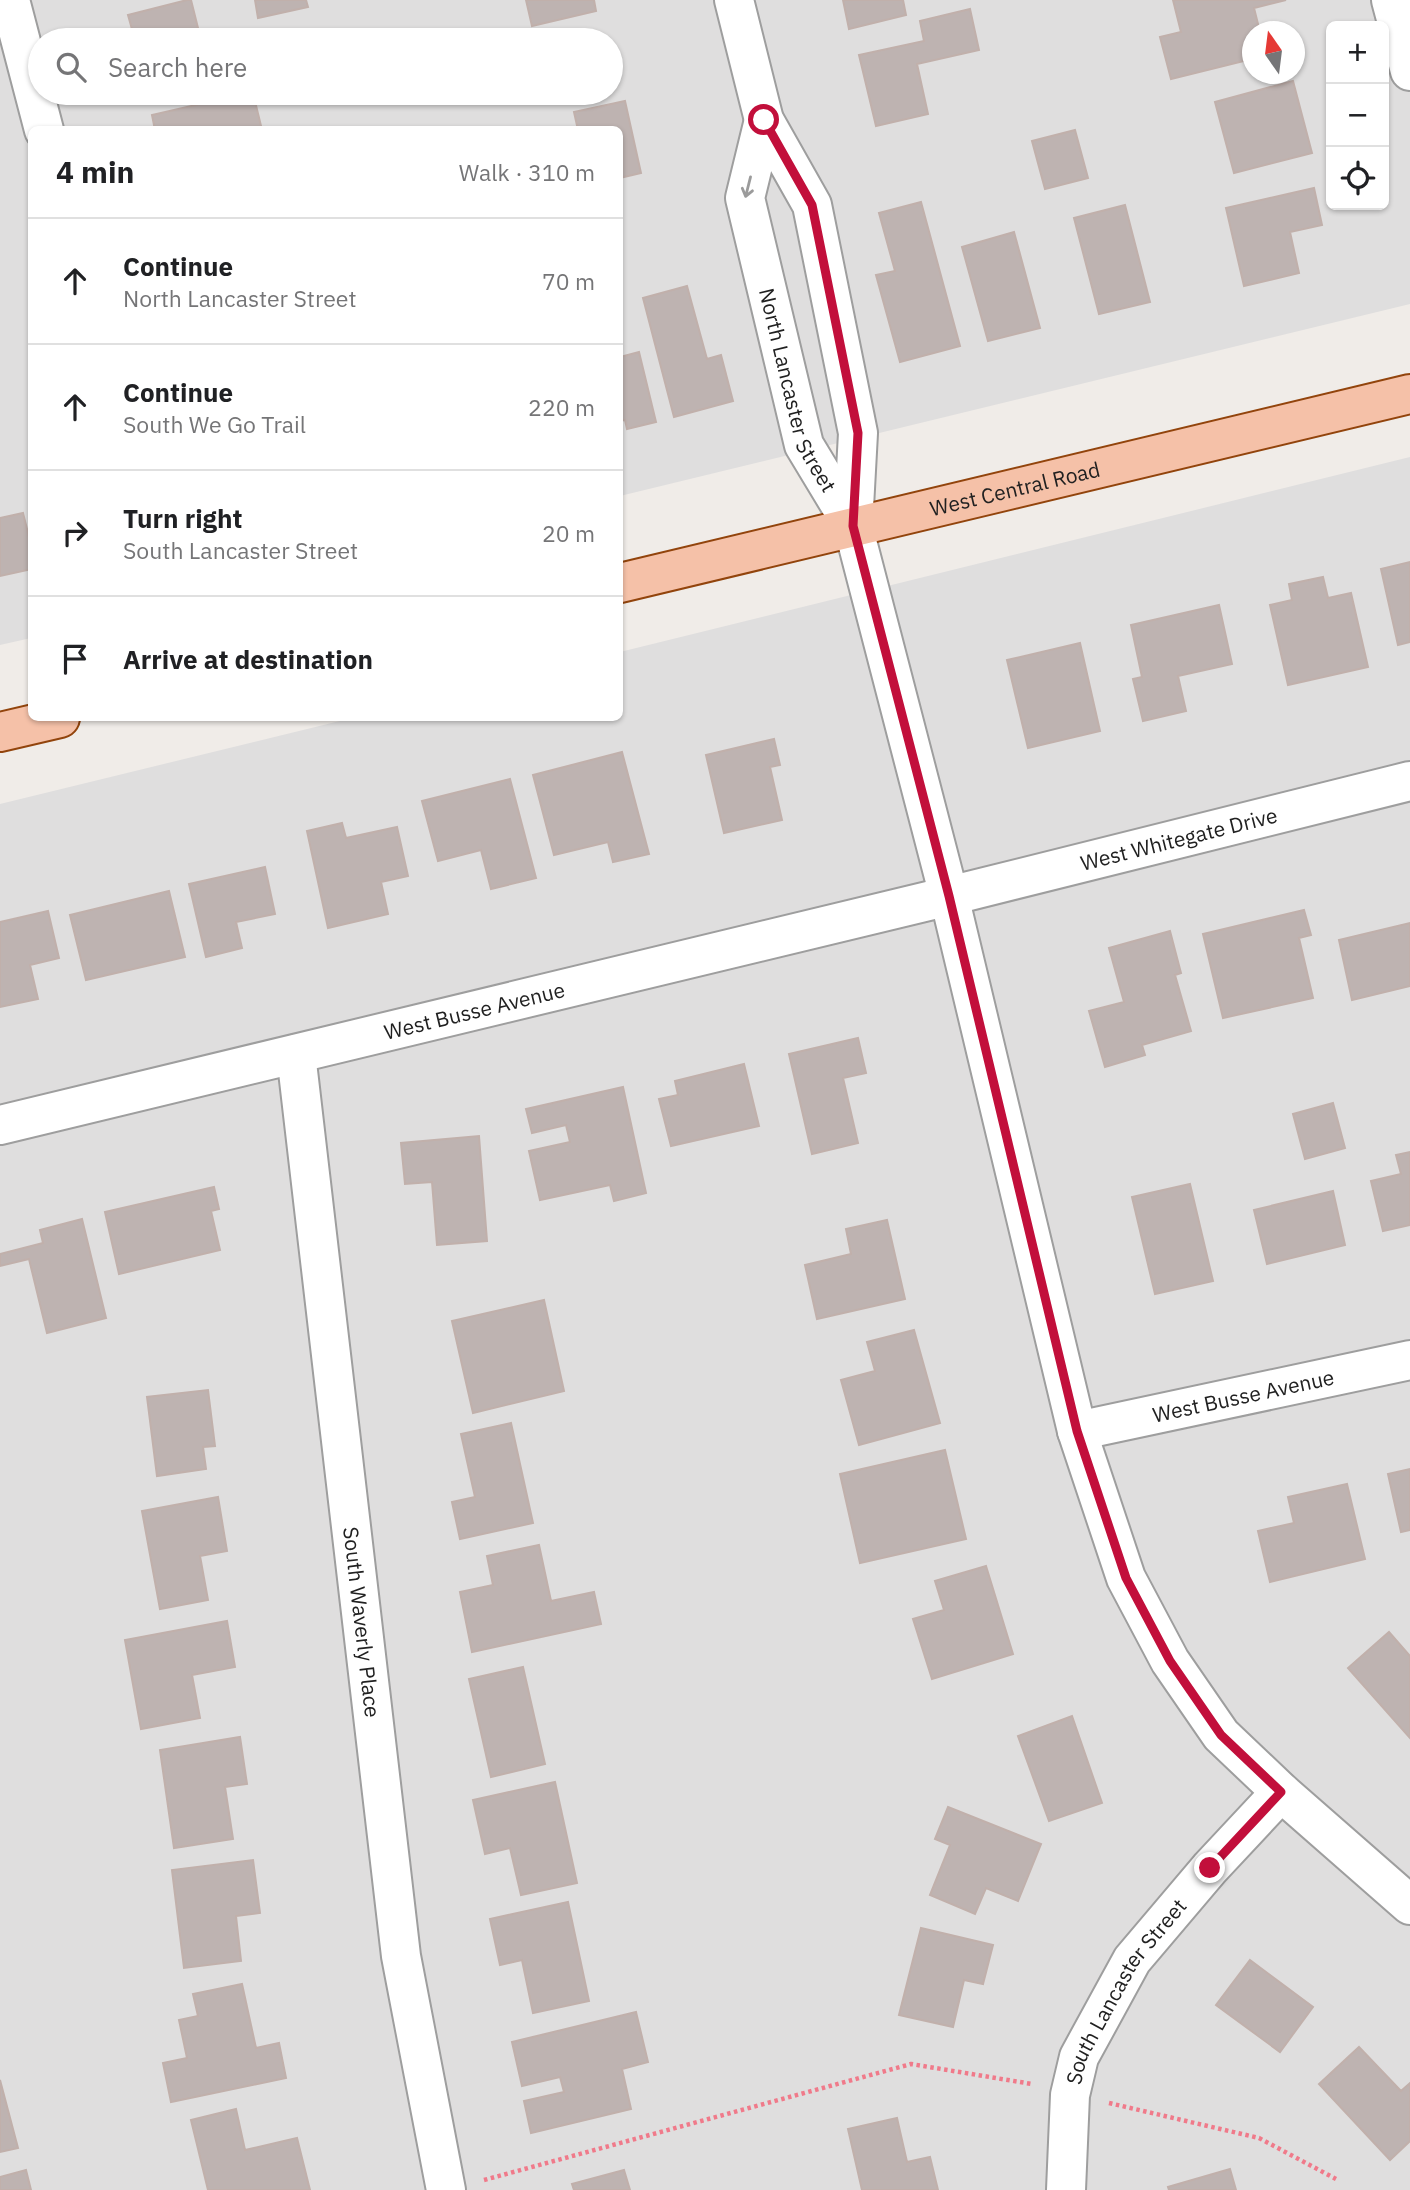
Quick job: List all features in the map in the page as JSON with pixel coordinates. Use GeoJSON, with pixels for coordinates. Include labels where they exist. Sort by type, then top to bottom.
{"type":"FeatureCollection","features":[{"type":"Feature","properties":{"kind":"main road","name":"West Central Road"},"geometry":{"type":"LineString","coordinates":[[623,582],[1410,394]]}},
{"type":"Feature","properties":{"kind":"main road"},"geometry":{"type":"LineString","coordinates":[[0,732],[47,721]]}},
{"type":"Feature","properties":{"kind":"street"},"geometry":{"type":"LineString","coordinates":[[10,0],[28,69]]}},
{"type":"Feature","properties":{"kind":"street","name":"North Lancaster Street"},"geometry":{"type":"LineString","coordinates":[[734,0],[764,120],[812,205],[858,433],[853,526]]}},
{"type":"Feature","properties":{"kind":"street"},"geometry":{"type":"LineString","coordinates":[[1391,0],[1410,71]]}},
{"type":"Feature","properties":{"kind":"street"},"geometry":{"type":"LineString","coordinates":[[37,105],[43,126]]}},
{"type":"Feature","properties":{"kind":"street","name":"North Lancaster Street"},"geometry":{"type":"LineString","coordinates":[[764,120],[745,198],[804,445],[853,526]]}},
{"type":"Feature","properties":{"kind":"street"},"geometry":{"type":"LineString","coordinates":[[853,526],[949,896],[1077,1431],[1126,1578],[1170,1661],[1221,1735],[1281,1792],[1410,1905]]}},
{"type":"Feature","properties":{"kind":"street","name":"West Whitegate Drive"},"geometry":{"type":"LineString","coordinates":[[949,896],[1410,781]]}},
{"type":"Feature","properties":{"kind":"street","name":"West Busse Avenue"},"geometry":{"type":"LineString","coordinates":[[0,1125],[949,896]]}},
{"type":"Feature","properties":{"kind":"street","name":"South Waverly Place"},"geometry":{"type":"LineString","coordinates":[[296,1054],[401,1956],[459,2187]]}},
{"type":"Feature","properties":{"kind":"street","name":"West Busse Avenue"},"geometry":{"type":"LineString","coordinates":[[1077,1431],[1410,1360]]}},
{"type":"Feature","properties":{"kind":"street","name":"South Lancaster Street"},"geometry":{"type":"LineString","coordinates":[[1066,2190],[1070,2095],[1079,2057],[1132,1960],[1210,1868],[1281,1792]]}},
{"type":"Feature","properties":{"kind":"path"},"geometry":{"type":"LineString","coordinates":[[459,2187],[911,2064],[1032,2084]]}},
{"type":"Feature","properties":{"kind":"path"},"geometry":{"type":"LineString","coordinates":[[1105,2102],[1259,2138],[1336,2179]]}},
{"type":"Feature","properties":{"kind":"shaded area"},"geometry":{"type":"Polygon","coordinates":[[[0,0],[1410,0],[1410,304],[623,495],[623,126],[28,126],[28,639],[0,645],[0,0]]]}},
{"type":"Feature","properties":{"kind":"shaded area"},"geometry":{"type":"Polygon","coordinates":[[[1410,457],[1410,2190],[0,2190],[0,804],[340,721],[623,721],[623,651],[1410,457]]]}},
{"type":"Feature","properties":{"kind":"building"},"geometry":{"type":"Polygon","coordinates":[[[191,0],[198,28],[132,28],[128,15],[191,0]]]}},
{"type":"Feature","properties":{"kind":"building"},"geometry":{"type":"Polygon","coordinates":[[[255,0],[306,0],[308,7],[258,18],[255,0]]]}},
{"type":"Feature","properties":{"kind":"building"},"geometry":{"type":"Polygon","coordinates":[[[526,0],[594,0],[596,11],[532,26],[526,0]]]}},
{"type":"Feature","properties":{"kind":"building"},"geometry":{"type":"Polygon","coordinates":[[[843,0],[903,0],[906,15],[849,29],[843,0]]]}},
{"type":"Feature","properties":{"kind":"building"},"geometry":{"type":"Polygon","coordinates":[[[1173,0],[1286,0],[1254,8],[1257,21],[1242,21],[1242,61],[1171,79],[1160,37],[1181,32],[1173,0]]]}},
{"type":"Feature","properties":{"kind":"building"},"geometry":{"type":"Polygon","coordinates":[[[970,9],[979,50],[917,64],[928,114],[876,126],[859,55],[924,41],[920,21],[970,9]]]}},
{"type":"Feature","properties":{"kind":"building"},"geometry":{"type":"Polygon","coordinates":[[[1282,84],[1294,84],[1312,153],[1234,173],[1215,102],[1282,84]]]}},
{"type":"Feature","properties":{"kind":"building"},"geometry":{"type":"Polygon","coordinates":[[[623,101],[641,173],[623,177],[623,126],[577,126],[574,112],[606,105],[623,105],[623,101]]]}},
{"type":"Feature","properties":{"kind":"building"},"geometry":{"type":"Polygon","coordinates":[[[196,105],[256,105],[261,126],[154,126],[152,115],[196,105]]]}},
{"type":"Feature","properties":{"kind":"building"},"geometry":{"type":"Polygon","coordinates":[[[1075,130],[1088,178],[1045,189],[1032,141],[1075,130]]]}},
{"type":"Feature","properties":{"kind":"building"},"geometry":{"type":"Polygon","coordinates":[[[1314,188],[1322,225],[1290,232],[1299,273],[1244,286],[1226,208],[1314,188]]]}},
{"type":"Feature","properties":{"kind":"building"},"geometry":{"type":"Polygon","coordinates":[[[921,202],[960,346],[900,362],[876,275],[895,271],[879,213],[921,202]]]}},
{"type":"Feature","properties":{"kind":"building"},"geometry":{"type":"Polygon","coordinates":[[[1125,205],[1150,302],[1099,314],[1074,218],[1125,205]]]}},
{"type":"Feature","properties":{"kind":"building"},"geometry":{"type":"Polygon","coordinates":[[[1014,232],[1040,328],[988,341],[962,247],[1014,232]]]}},
{"type":"Feature","properties":{"kind":"building"},"geometry":{"type":"Polygon","coordinates":[[[687,286],[707,359],[721,355],[733,401],[674,417],[643,298],[687,286]]]}},
{"type":"Feature","properties":{"kind":"building"},"geometry":{"type":"Polygon","coordinates":[[[639,352],[656,422],[627,429],[623,420],[623,356],[639,352]]]}},
{"type":"Feature","properties":{"kind":"building"},"geometry":{"type":"Polygon","coordinates":[[[23,513],[28,533],[28,570],[0,576],[0,518],[23,513]]]}},
{"type":"Feature","properties":{"kind":"building"},"geometry":{"type":"Polygon","coordinates":[[[1410,562],[1410,642],[1398,645],[1381,569],[1410,562]]]}},
{"type":"Feature","properties":{"kind":"building"},"geometry":{"type":"Polygon","coordinates":[[[1323,577],[1328,598],[1351,593],[1368,667],[1288,685],[1270,605],[1292,600],[1289,584],[1323,577]]]}},
{"type":"Feature","properties":{"kind":"building"},"geometry":{"type":"Polygon","coordinates":[[[1219,605],[1232,664],[1178,676],[1186,711],[1143,721],[1133,679],[1142,677],[1131,625],[1219,605]]]}},
{"type":"Feature","properties":{"kind":"building"},"geometry":{"type":"Polygon","coordinates":[[[1080,643],[1100,731],[1028,748],[1007,660],[1080,643]]]}},
{"type":"Feature","properties":{"kind":"building"},"geometry":{"type":"Polygon","coordinates":[[[774,739],[780,765],[770,767],[782,820],[724,833],[706,755],[774,739]]]}},
{"type":"Feature","properties":{"kind":"building"},"geometry":{"type":"Polygon","coordinates":[[[622,752],[649,854],[613,862],[608,842],[554,855],[533,775],[622,752]]]}},
{"type":"Feature","properties":{"kind":"building"},"geometry":{"type":"Polygon","coordinates":[[[510,779],[536,878],[491,889],[481,850],[438,861],[422,801],[510,779]]]}},
{"type":"Feature","properties":{"kind":"building"},"geometry":{"type":"Polygon","coordinates":[[[342,823],[346,838],[397,827],[408,876],[381,882],[388,914],[328,928],[307,831],[342,823]]]}},
{"type":"Feature","properties":{"kind":"building"},"geometry":{"type":"Polygon","coordinates":[[[265,867],[275,914],[236,922],[242,948],[206,957],[189,884],[265,867]]]}},
{"type":"Feature","properties":{"kind":"building"},"geometry":{"type":"Polygon","coordinates":[[[169,891],[185,957],[86,980],[70,915],[169,891]]]}},
{"type":"Feature","properties":{"kind":"building"},"geometry":{"type":"Polygon","coordinates":[[[1304,910],[1311,935],[1299,938],[1313,998],[1223,1018],[1203,934],[1304,910]]]}},
{"type":"Feature","properties":{"kind":"building"},"geometry":{"type":"Polygon","coordinates":[[[48,911],[59,958],[30,965],[38,999],[0,1007],[0,922],[48,911]]]}},
{"type":"Feature","properties":{"kind":"building"},"geometry":{"type":"Polygon","coordinates":[[[1410,923],[1410,986],[1352,1000],[1339,940],[1410,923]]]}},
{"type":"Feature","properties":{"kind":"building"},"geometry":{"type":"Polygon","coordinates":[[[1170,931],[1181,973],[1175,975],[1191,1031],[1142,1045],[1145,1055],[1105,1067],[1089,1011],[1124,1002],[1109,948],[1170,931]]]}},
{"type":"Feature","properties":{"kind":"building"},"geometry":{"type":"Polygon","coordinates":[[[858,1038],[866,1073],[843,1078],[858,1143],[812,1154],[789,1054],[858,1038]]]}},
{"type":"Feature","properties":{"kind":"building"},"geometry":{"type":"Polygon","coordinates":[[[744,1064],[759,1126],[671,1146],[659,1099],[678,1095],[675,1081],[744,1064]]]}},
{"type":"Feature","properties":{"kind":"building"},"geometry":{"type":"Polygon","coordinates":[[[623,1087],[646,1193],[614,1201],[610,1185],[540,1200],[529,1151],[570,1142],[566,1125],[532,1133],[526,1109],[623,1087]]]}},
{"type":"Feature","properties":{"kind":"building"},"geometry":{"type":"Polygon","coordinates":[[[1333,1103],[1345,1148],[1305,1159],[1293,1114],[1333,1103]]]}},
{"type":"Feature","properties":{"kind":"building"},"geometry":{"type":"Polygon","coordinates":[[[479,1136],[487,1241],[437,1245],[432,1182],[405,1184],[401,1143],[479,1136]]]}},
{"type":"Feature","properties":{"kind":"building"},"geometry":{"type":"Polygon","coordinates":[[[1410,1152],[1410,1225],[1383,1231],[1371,1181],[1401,1174],[1396,1155],[1410,1152]]]}},
{"type":"Feature","properties":{"kind":"building"},"geometry":{"type":"Polygon","coordinates":[[[1190,1184],[1213,1281],[1155,1294],[1132,1197],[1190,1184]]]}},
{"type":"Feature","properties":{"kind":"building"},"geometry":{"type":"Polygon","coordinates":[[[214,1187],[219,1209],[211,1211],[220,1250],[119,1274],[105,1212],[214,1187]]]}},
{"type":"Feature","properties":{"kind":"building"},"geometry":{"type":"Polygon","coordinates":[[[1333,1191],[1345,1245],[1267,1264],[1254,1210],[1333,1191]]]}},
{"type":"Feature","properties":{"kind":"building"},"geometry":{"type":"Polygon","coordinates":[[[82,1219],[106,1318],[47,1333],[29,1259],[0,1266],[0,1254],[43,1243],[40,1230],[82,1219]]]}},
{"type":"Feature","properties":{"kind":"building"},"geometry":{"type":"Polygon","coordinates":[[[887,1220],[905,1299],[817,1319],[805,1265],[851,1254],[846,1229],[887,1220]]]}},
{"type":"Feature","properties":{"kind":"building"},"geometry":{"type":"Polygon","coordinates":[[[544,1300],[564,1391],[473,1413],[452,1321],[544,1300]]]}},
{"type":"Feature","properties":{"kind":"building"},"geometry":{"type":"Polygon","coordinates":[[[914,1330],[940,1423],[859,1445],[841,1380],[875,1371],[867,1342],[914,1330]]]}},
{"type":"Feature","properties":{"kind":"building"},"geometry":{"type":"Polygon","coordinates":[[[208,1390],[215,1446],[203,1447],[206,1469],[157,1476],[147,1397],[208,1390]]]}},
{"type":"Feature","properties":{"kind":"building"},"geometry":{"type":"Polygon","coordinates":[[[511,1423],[533,1523],[460,1539],[452,1502],[475,1497],[461,1434],[511,1423]]]}},
{"type":"Feature","properties":{"kind":"building"},"geometry":{"type":"Polygon","coordinates":[[[945,1450],[966,1539],[860,1563],[840,1474],[945,1450]]]}},
{"type":"Feature","properties":{"kind":"building"},"geometry":{"type":"Polygon","coordinates":[[[1410,1469],[1410,1530],[1401,1532],[1388,1474],[1410,1469]]]}},
{"type":"Feature","properties":{"kind":"building"},"geometry":{"type":"Polygon","coordinates":[[[1347,1484],[1365,1559],[1270,1582],[1258,1531],[1294,1523],[1288,1497],[1347,1484]]]}},
{"type":"Feature","properties":{"kind":"building"},"geometry":{"type":"Polygon","coordinates":[[[218,1497],[227,1551],[200,1556],[208,1600],[160,1609],[142,1511],[218,1497]]]}},
{"type":"Feature","properties":{"kind":"building"},"geometry":{"type":"Polygon","coordinates":[[[539,1545],[551,1601],[594,1592],[601,1624],[472,1652],[460,1592],[493,1585],[487,1556],[539,1545]]]}},
{"type":"Feature","properties":{"kind":"building"},"geometry":{"type":"Polygon","coordinates":[[[986,1566],[1013,1654],[932,1679],[913,1619],[944,1610],[935,1581],[986,1566]]]}},
{"type":"Feature","properties":{"kind":"building"},"geometry":{"type":"Polygon","coordinates":[[[227,1621],[235,1667],[192,1675],[200,1718],[141,1729],[125,1640],[227,1621]]]}},
{"type":"Feature","properties":{"kind":"building"},"geometry":{"type":"Polygon","coordinates":[[[1389,1632],[1410,1656],[1410,1738],[1348,1668],[1389,1632]]]}},
{"type":"Feature","properties":{"kind":"building"},"geometry":{"type":"Polygon","coordinates":[[[523,1667],[545,1764],[491,1777],[469,1679],[523,1667]]]}},
{"type":"Feature","properties":{"kind":"building"},"geometry":{"type":"Polygon","coordinates":[[[1072,1716],[1102,1803],[1049,1821],[1018,1736],[1072,1716]]]}},
{"type":"Feature","properties":{"kind":"building"},"geometry":{"type":"Polygon","coordinates":[[[240,1737],[247,1784],[225,1787],[233,1839],[174,1848],[160,1750],[240,1737]]]}},
{"type":"Feature","properties":{"kind":"building"},"geometry":{"type":"Polygon","coordinates":[[[555,1782],[577,1883],[521,1895],[510,1848],[485,1854],[473,1800],[555,1782]]]}},
{"type":"Feature","properties":{"kind":"building"},"geometry":{"type":"Polygon","coordinates":[[[948,1807],[1041,1844],[1018,1901],[986,1888],[975,1914],[930,1895],[950,1845],[935,1839],[948,1807]]]}},
{"type":"Feature","properties":{"kind":"building"},"geometry":{"type":"Polygon","coordinates":[[[253,1860],[260,1913],[236,1916],[241,1961],[184,1968],[172,1870],[253,1860]]]}},
{"type":"Feature","properties":{"kind":"building"},"geometry":{"type":"Polygon","coordinates":[[[568,1902],[589,2001],[533,2013],[522,1960],[500,1965],[490,1919],[568,1902]]]}},
{"type":"Feature","properties":{"kind":"building"},"geometry":{"type":"Polygon","coordinates":[[[921,1928],[993,1945],[983,1984],[964,1980],[953,2027],[899,2015],[921,1928]]]}},
{"type":"Feature","properties":{"kind":"building"},"geometry":{"type":"Polygon","coordinates":[[[1250,1960],[1313,2007],[1280,2052],[1216,2005],[1250,1960]]]}},
{"type":"Feature","properties":{"kind":"building"},"geometry":{"type":"Polygon","coordinates":[[[242,1984],[256,2048],[279,2043],[286,2078],[171,2102],[163,2063],[187,2058],[179,2020],[198,2016],[193,1994],[242,1984]]]}},
{"type":"Feature","properties":{"kind":"building"},"geometry":{"type":"Polygon","coordinates":[[[636,2012],[648,2062],[622,2069],[631,2109],[531,2133],[524,2101],[564,2092],[560,2077],[522,2086],[512,2042],[636,2012]]]}},
{"type":"Feature","properties":{"kind":"building"},"geometry":{"type":"Polygon","coordinates":[[[1359,2047],[1401,2091],[1410,2083],[1410,2141],[1390,2160],[1319,2084],[1359,2047]]]}},
{"type":"Feature","properties":{"kind":"building"},"geometry":{"type":"Polygon","coordinates":[[[0,2080],[18,2148],[0,2152],[0,2080]]]}},
{"type":"Feature","properties":{"kind":"building"},"geometry":{"type":"Polygon","coordinates":[[[236,2109],[245,2150],[297,2138],[310,2190],[208,2190],[191,2120],[236,2109]]]}},
{"type":"Feature","properties":{"kind":"building"},"geometry":{"type":"Polygon","coordinates":[[[897,2118],[907,2162],[930,2157],[938,2190],[862,2190],[848,2129],[897,2118]]]}},
{"type":"Feature","properties":{"kind":"building"},"geometry":{"type":"Polygon","coordinates":[[[1230,2169],[1236,2190],[1169,2190],[1168,2187],[1230,2169]]]}},
{"type":"Feature","properties":{"kind":"building"},"geometry":{"type":"Polygon","coordinates":[[[26,2170],[31,2190],[0,2190],[0,2177],[26,2170]]]}},
{"type":"Feature","properties":{"kind":"building"},"geometry":{"type":"Polygon","coordinates":[[[624,2170],[630,2190],[574,2190],[572,2184],[624,2170]]]}},
{"type":"Feature","properties":{"kind":"route"},"geometry":{"type":"LineString","coordinates":[[764,120],[812,205],[858,433],[853,526],[949,896],[1077,1431],[1126,1578],[1170,1661],[1221,1735],[1281,1792],[1210,1868]]}}]}
